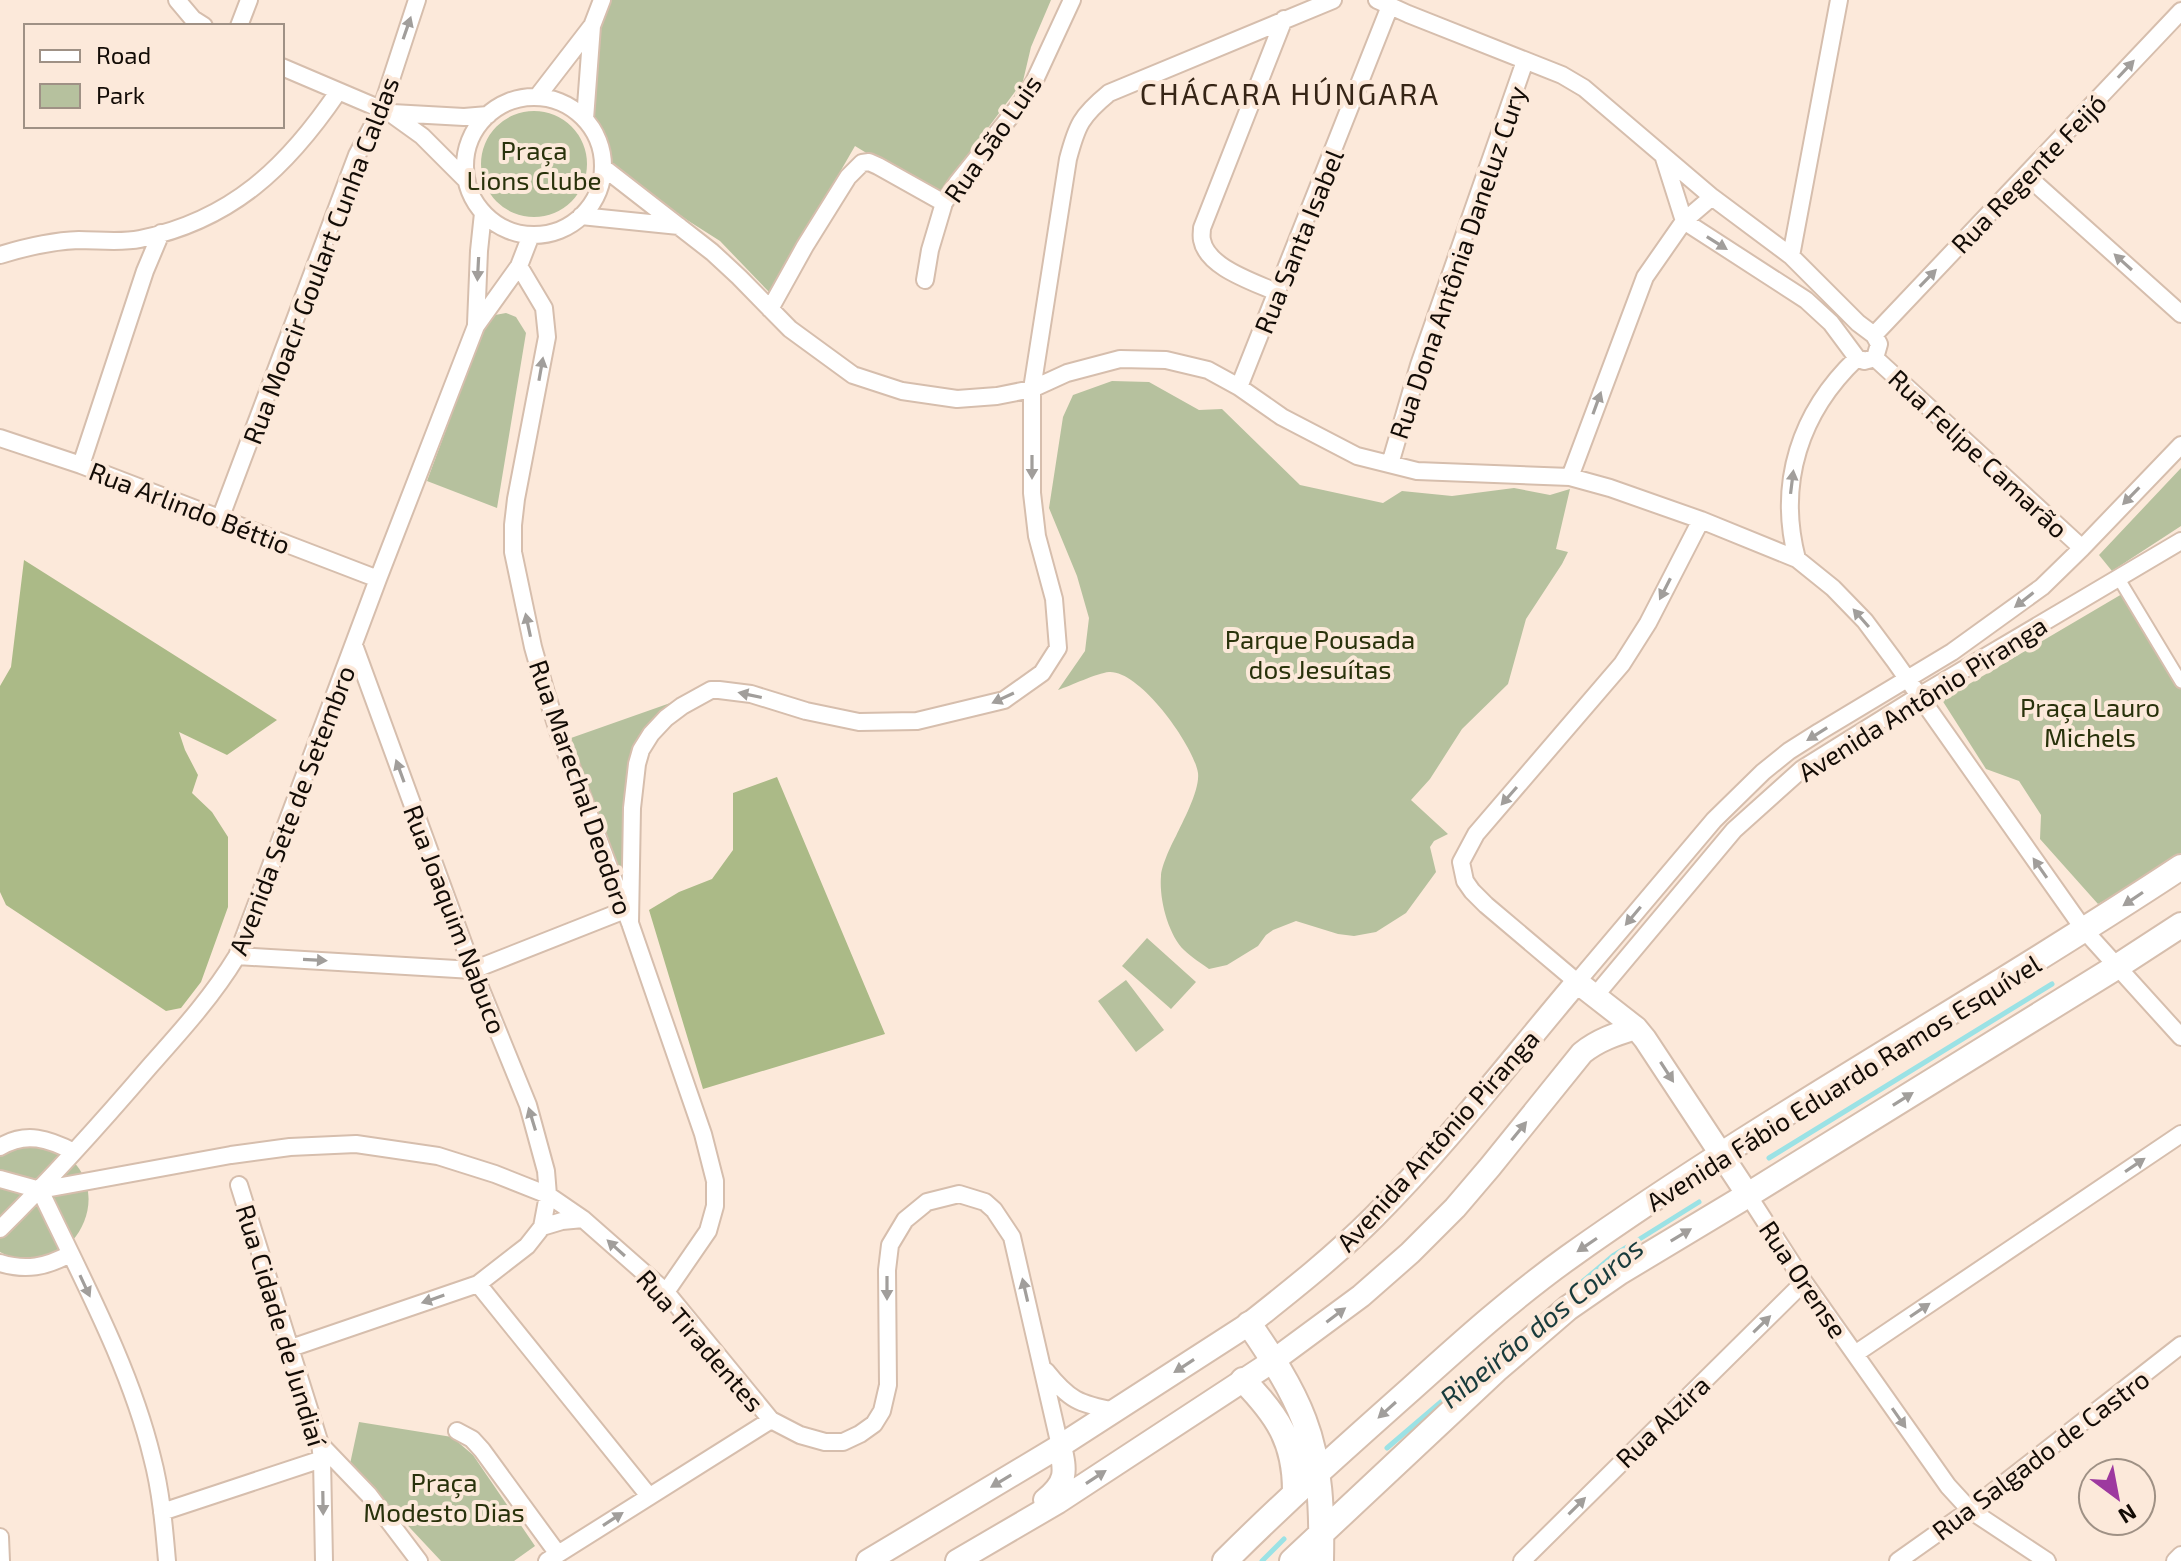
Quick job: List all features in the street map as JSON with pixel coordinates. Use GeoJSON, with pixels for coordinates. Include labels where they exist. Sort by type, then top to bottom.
{"type":"FeatureCollection","features":[{"type":"Feature","properties":{"kind":"main road","name":"Avenida Fábio Eduardo Ramos Esquível"},"geometry":{"type":"LineString","coordinates":[[1225,1561],[1317,1471],[1523,1292],[1567,1258],[1722,1155],[2085,931],[2181,867]]}},
{"type":"Feature","properties":{"kind":"main road","name":"Avenida Fábio Eduardo Ramos Esquível"},"geometry":{"type":"LineString","coordinates":[[1292,1561],[1484,1381],[1568,1308],[1620,1272],[2181,925]]}},
{"type":"Feature","properties":{"kind":"main road","name":"Rua Orense"},"geometry":{"type":"LineString","coordinates":[[1577,982],[1636,1028],[1748,1195]]}},
{"type":"Feature","properties":{"kind":"main road","name":"Avenida Antônio Piranga"},"geometry":{"type":"LineString","coordinates":[[868,1561],[1060,1446],[1249,1324],[1329,1259],[1426,1160],[1577,982]]}},
{"type":"Feature","properties":{"kind":"main road","name":"Avenida Antônio Piranga"},"geometry":{"type":"LineString","coordinates":[[957,1561],[1058,1502],[1273,1361],[1361,1296],[1455,1208],[1582,1053],[1608,1037],[1636,1028]]}},
{"type":"Feature","properties":{"kind":"main road"},"geometry":{"type":"LineString","coordinates":[[1249,1324],[1293,1395],[1305,1422],[1317,1471],[1321,1561]]}},
{"type":"Feature","properties":{"kind":"main road"},"geometry":{"type":"LineString","coordinates":[[1243,1380],[1283,1430],[1293,1460],[1295,1491]]}},
{"type":"Feature","properties":{"kind":"main road"},"geometry":{"type":"LineString","coordinates":[[997,1538],[1059,1487],[1065,1467],[1060,1446]]}},
{"type":"Feature","properties":{"kind":"main road"},"geometry":{"type":"LineString","coordinates":[[1275,1511],[1300,1516],[1321,1534]]}},
{"type":"Feature","properties":{"kind":"street"},"geometry":{"type":"LineString","coordinates":[[177,0],[201,24]]}},
{"type":"Feature","properties":{"kind":"street"},"geometry":{"type":"LineString","coordinates":[[240,24],[249,0]]}},
{"type":"Feature","properties":{"kind":"street","name":"Rua Moacir Goulart Cunha Caldas"},"geometry":{"type":"LineString","coordinates":[[220,519],[357,155],[386,112],[417,0]]}},
{"type":"Feature","properties":{"kind":"street"},"geometry":{"type":"LineString","coordinates":[[537,97],[592,26],[602,0]]}},
{"type":"Feature","properties":{"kind":"street","name":"Rua São Luis"},"geometry":{"type":"LineString","coordinates":[[925,280],[944,203],[1022,102],[1072,0]]}},
{"type":"Feature","properties":{"kind":"street"},"geometry":{"type":"LineString","coordinates":[[237,956],[473,970],[628,917],[632,808],[641,750],[666,718],[711,690],[751,694],[806,711],[859,722],[917,721],[1004,700],[1042,673],[1058,648],[1058,626],[1048,570],[1037,536],[1032,493],[1032,389],[1068,159],[1076,129],[1090,108],[1109,93],[1333,0]]}},
{"type":"Feature","properties":{"kind":"street"},"geometry":{"type":"LineString","coordinates":[[1664,158],[1684,221],[1770,276],[1791,256],[1839,0]]}},
{"type":"Feature","properties":{"kind":"street"},"geometry":{"type":"LineString","coordinates":[[1384,3],[1562,75],[1584,88],[1712,197],[1791,256],[1874,335]]}},
{"type":"Feature","properties":{"kind":"street","name":"Rua Santa Isabel"},"geometry":{"type":"LineString","coordinates":[[1239,387],[1278,293],[1384,3]]}},
{"type":"Feature","properties":{"kind":"street","name":"Rua Regente Feijó"},"geometry":{"type":"LineString","coordinates":[[1874,335],[2181,11]]}},
{"type":"Feature","properties":{"kind":"street"},"geometry":{"type":"LineString","coordinates":[[1278,293],[1220,266],[1202,241],[1202,228],[1284,19]]}},
{"type":"Feature","properties":{"kind":"street"},"geometry":{"type":"LineString","coordinates":[[585,119],[592,26]]}},
{"type":"Feature","properties":{"kind":"street","name":"Rua Dona Antônia Daneluz Cury"},"geometry":{"type":"LineString","coordinates":[[1390,464],[1419,365],[1525,61]]}},
{"type":"Feature","properties":{"kind":"street"},"geometry":{"type":"LineString","coordinates":[[284,68],[386,112],[422,136],[467,181]]}},
{"type":"Feature","properties":{"kind":"street"},"geometry":{"type":"LineString","coordinates":[[0,255],[31,245],[74,240],[138,239],[206,218],[248,192],[289,156],[316,125],[338,92]]}},
{"type":"Feature","properties":{"kind":"street"},"geometry":{"type":"LineString","coordinates":[[537,97],[571,107],[585,119],[599,142],[604,168],[593,203],[581,216],[566,227],[531,235],[513,232],[483,213],[473,198],[465,163],[468,145],[488,115],[519,98],[537,97]]}},
{"type":"Feature","properties":{"kind":"street"},"geometry":{"type":"LineString","coordinates":[[386,112],[464,117],[488,115]]}},
{"type":"Feature","properties":{"kind":"street"},"geometry":{"type":"LineString","coordinates":[[770,309],[854,168],[862,163],[869,162],[944,203]]}},
{"type":"Feature","properties":{"kind":"street"},"geometry":{"type":"LineString","coordinates":[[604,168],[680,226],[739,277],[790,329],[853,375],[902,391],[957,399],[1032,389],[1067,373],[1120,359],[1166,360],[1208,370],[1282,417],[1357,456],[1417,471],[1570,477],[1701,520],[1797,559],[1833,588],[1865,621],[2085,931],[2181,1037]]}},
{"type":"Feature","properties":{"kind":"street"},"geometry":{"type":"LineString","coordinates":[[2026,175],[2181,314]]}},
{"type":"Feature","properties":{"kind":"street"},"geometry":{"type":"LineString","coordinates":[[1570,477],[1645,277],[1684,221],[1712,197]]}},
{"type":"Feature","properties":{"kind":"street","name":"Avenida Sete de Setembro"},"geometry":{"type":"LineString","coordinates":[[476,326],[483,213]]}},
{"type":"Feature","properties":{"kind":"street"},"geometry":{"type":"LineString","coordinates":[[581,216],[680,226]]}},
{"type":"Feature","properties":{"kind":"street"},"geometry":{"type":"LineString","coordinates":[[81,465],[145,271],[161,233]]}},
{"type":"Feature","properties":{"kind":"street","name":"Avenida Sete de Setembro"},"geometry":{"type":"LineString","coordinates":[[0,1229],[40,1190],[217,988],[237,956],[476,326],[519,266],[531,235]]}},
{"type":"Feature","properties":{"kind":"street","name":"Rua Marechal Deodoro"},"geometry":{"type":"LineString","coordinates":[[519,266],[544,308],[547,337],[513,525],[513,552],[533,647],[560,737],[628,917],[703,1134],[715,1181],[715,1206],[708,1231],[666,1292]]}},
{"type":"Feature","properties":{"kind":"street","name":"Rua Felipe Camarão"},"geometry":{"type":"LineString","coordinates":[[1770,276],[1817,309],[1857,358],[1864,361],[1875,358]]}},
{"type":"Feature","properties":{"kind":"street","name":"Rua Felipe Camarão"},"geometry":{"type":"LineString","coordinates":[[1874,335],[1879,344],[1875,358]]}},
{"type":"Feature","properties":{"kind":"street"},"geometry":{"type":"LineString","coordinates":[[1797,559],[1790,515],[1791,481],[1798,451],[1805,428],[1816,408],[1842,372],[1857,358]]}},
{"type":"Feature","properties":{"kind":"street","name":"Rua Felipe Camarão"},"geometry":{"type":"LineString","coordinates":[[1875,358],[2082,548]]}},
{"type":"Feature","properties":{"kind":"street","name":"Rua Arlindo Béttio"},"geometry":{"type":"LineString","coordinates":[[0,438],[81,465],[378,579]]}},
{"type":"Feature","properties":{"kind":"street","name":"Avenida Antônio Piranga"},"geometry":{"type":"LineString","coordinates":[[1577,982],[1714,820],[1763,772],[1789,751],[1952,652],[2042,587],[2181,445]]}},
{"type":"Feature","properties":{"kind":"street"},"geometry":{"type":"LineString","coordinates":[[1577,982],[1472,891],[1465,881],[1461,862],[1476,834],[1622,664],[1648,623],[1701,520]]}},
{"type":"Feature","properties":{"kind":"street","name":"Avenida Antônio Piranga"},"geometry":{"type":"LineString","coordinates":[[1595,996],[1734,830],[1756,807],[1802,769],[2181,541]]}},
{"type":"Feature","properties":{"kind":"street"},"geometry":{"type":"LineString","coordinates":[[2119,579],[2181,682]]}},
{"type":"Feature","properties":{"kind":"street","name":"Rua Joaquim Nabuco"},"geometry":{"type":"LineString","coordinates":[[354,645],[473,970],[528,1105],[546,1171],[548,1195],[542,1227]]}},
{"type":"Feature","properties":{"kind":"street"},"geometry":{"type":"LineString","coordinates":[[1855,1354],[2181,1134]]}},
{"type":"Feature","properties":{"kind":"street"},"geometry":{"type":"LineString","coordinates":[[0,1147],[18,1138],[30,1137],[42,1138],[74,1152]]}},
{"type":"Feature","properties":{"kind":"street","name":"Rua Tiradentes"},"geometry":{"type":"LineString","coordinates":[[40,1190],[246,1153],[356,1144],[438,1156],[495,1174],[548,1195],[583,1219],[666,1292],[771,1420],[800,1435],[825,1442],[843,1442],[860,1434],[874,1424],[882,1411],[888,1385],[887,1270],[890,1245],[905,1220],[927,1202],[959,1194],[985,1202],[1012,1237],[1060,1446]]}},
{"type":"Feature","properties":{"kind":"street"},"geometry":{"type":"LineString","coordinates":[[0,1179],[40,1190],[116,1353],[139,1410],[153,1458],[167,1561]]}},
{"type":"Feature","properties":{"kind":"street","name":"Rua Cidade de Jundiaí"},"geometry":{"type":"LineString","coordinates":[[239,1185],[321,1452],[324,1561]]}},
{"type":"Feature","properties":{"kind":"street","name":"Rua Orense"},"geometry":{"type":"LineString","coordinates":[[1748,1195],[1804,1282],[1948,1486],[1970,1510],[2047,1561]]}},
{"type":"Feature","properties":{"kind":"street"},"geometry":{"type":"LineString","coordinates":[[291,1348],[478,1284],[527,1246],[542,1227],[583,1219]]}},
{"type":"Feature","properties":{"kind":"street"},"geometry":{"type":"LineString","coordinates":[[0,1263],[17,1268],[35,1268],[70,1254]]}},
{"type":"Feature","properties":{"kind":"street","name":"Rua Alzira"},"geometry":{"type":"LineString","coordinates":[[1522,1561],[1804,1282]]}},
{"type":"Feature","properties":{"kind":"street"},"geometry":{"type":"LineString","coordinates":[[478,1284],[649,1496]]}},
{"type":"Feature","properties":{"kind":"street","name":"Rua Salgado de Castro"},"geometry":{"type":"LineString","coordinates":[[1898,1561],[1970,1510],[2181,1346]]}},
{"type":"Feature","properties":{"kind":"street","name":"Rua Tiradentes"},"geometry":{"type":"LineString","coordinates":[[1043,1366],[1074,1400],[1115,1411]]}},
{"type":"Feature","properties":{"kind":"street"},"geometry":{"type":"LineString","coordinates":[[457,1431],[472,1439],[482,1450],[552,1558],[771,1420]]}},
{"type":"Feature","properties":{"kind":"street"},"geometry":{"type":"LineString","coordinates":[[162,1512],[321,1452],[369,1495],[419,1561]]}},
{"type":"Feature","properties":{"kind":"street"},"geometry":{"type":"LineString","coordinates":[[0,1537],[1,1561]]}},
{"type":"Feature","properties":{"kind":"street"},"geometry":{"type":"LineString","coordinates":[[2175,1561],[2181,1555]]}},
{"type":"Feature","properties":{"kind":"green space"},"geometry":{"type":"Polygon","coordinates":[[[610,0],[1051,0],[1031,47],[1023,81],[937,196],[855,146],[770,293],[720,241],[610,164],[606,136],[593,115],[599,26],[610,0]]]}},
{"type":"Feature","properties":{"kind":"green space","name":"Praça Lions Clube"},"geometry":{"type":"Polygon","coordinates":[[[534,111],[554,115],[572,126],[583,144],[587,164],[583,184],[572,202],[554,213],[534,217],[514,213],[496,202],[485,184],[481,164],[485,144],[496,126],[514,115],[534,111]]]}},
{"type":"Feature","properties":{"kind":"green space"},"geometry":{"type":"Polygon","coordinates":[[[506,313],[516,317],[526,333],[497,508],[427,481],[487,319],[506,313]]]}},
{"type":"Feature","properties":{"kind":"green space","name":"Parque Pousada dos Jesuítas"},"geometry":{"type":"Polygon","coordinates":[[[1112,381],[1149,382],[1199,410],[1222,409],[1300,485],[1383,503],[1402,491],[1452,496],[1514,488],[1550,495],[1570,489],[1556,549],[1568,552],[1526,619],[1508,684],[1462,729],[1430,779],[1411,800],[1448,834],[1434,841],[1430,847],[1436,872],[1406,913],[1376,932],[1354,936],[1338,934],[1296,921],[1273,930],[1258,946],[1227,965],[1209,969],[1184,950],[1173,935],[1163,905],[1161,872],[1198,780],[1187,746],[1150,696],[1122,675],[1104,673],[1058,690],[1085,651],[1089,618],[1077,576],[1049,508],[1063,417],[1073,395],[1112,381]]]}},
{"type":"Feature","properties":{"kind":"green space"},"geometry":{"type":"Polygon","coordinates":[[[2181,468],[2181,526],[2112,571],[2099,555],[2181,468]]]}},
{"type":"Feature","properties":{"kind":"green space"},"geometry":{"type":"Polygon","coordinates":[[[24,560],[277,720],[227,755],[179,732],[198,775],[192,793],[212,812],[228,837],[228,907],[201,982],[181,1008],[166,1011],[6,905],[0,892],[0,686],[11,667],[24,560]]]}},
{"type":"Feature","properties":{"kind":"green space","name":"Praça Lauro Michels"},"geometry":{"type":"Polygon","coordinates":[[[2122,594],[2181,684],[2181,853],[2098,904],[2040,839],[2041,815],[2019,781],[1986,769],[1942,700],[2122,594]]]}},
{"type":"Feature","properties":{"kind":"green space"},"geometry":{"type":"Polygon","coordinates":[[[710,689],[638,744],[628,917],[571,738],[710,689]]]}},
{"type":"Feature","properties":{"kind":"green space"},"geometry":{"type":"Polygon","coordinates":[[[777,777],[885,1034],[703,1089],[649,910],[679,892],[712,879],[733,850],[733,793],[777,777]]]}},
{"type":"Feature","properties":{"kind":"green space"},"geometry":{"type":"Polygon","coordinates":[[[1147,938],[1196,982],[1171,1009],[1122,966],[1147,938]]]}},
{"type":"Feature","properties":{"kind":"green space"},"geometry":{"type":"Polygon","coordinates":[[[1126,980],[1164,1030],[1136,1052],[1098,1001],[1126,980]]]}},
{"type":"Feature","properties":{"kind":"green space"},"geometry":{"type":"Polygon","coordinates":[[[15,1145],[58,1150],[78,1167],[87,1187],[88,1209],[80,1230],[67,1246],[48,1257],[25,1260],[0,1252],[0,1151],[15,1145]]]}},
{"type":"Feature","properties":{"kind":"green space","name":"Praça Modesto Dias"},"geometry":{"type":"Polygon","coordinates":[[[359,1422],[452,1437],[473,1455],[535,1546],[514,1561],[441,1561],[350,1464],[359,1422]]]}},
{"type":"Feature","properties":{"kind":"waterway"},"geometry":{"type":"LineString","coordinates":[[1769,1158],[2052,984]]}},
{"type":"Feature","properties":{"kind":"waterway","name":"Ribeirão dos Couros"},"geometry":{"type":"LineString","coordinates":[[1569,1293],[1614,1255],[1699,1202]]}},
{"type":"Feature","properties":{"kind":"waterway","name":"Ribeirão dos Couros"},"geometry":{"type":"LineString","coordinates":[[1387,1448],[1476,1372]]}},
{"type":"Feature","properties":{"kind":"waterway","name":"Ribeirão dos Couros"},"geometry":{"type":"LineString","coordinates":[[1262,1561],[1284,1539]]}},
{"type":"Feature","properties":{"kind":"district","name":"CHÁCARA HÚNGARA"},"geometry":{"type":"Point","coordinates":[1290,93]}}]}
